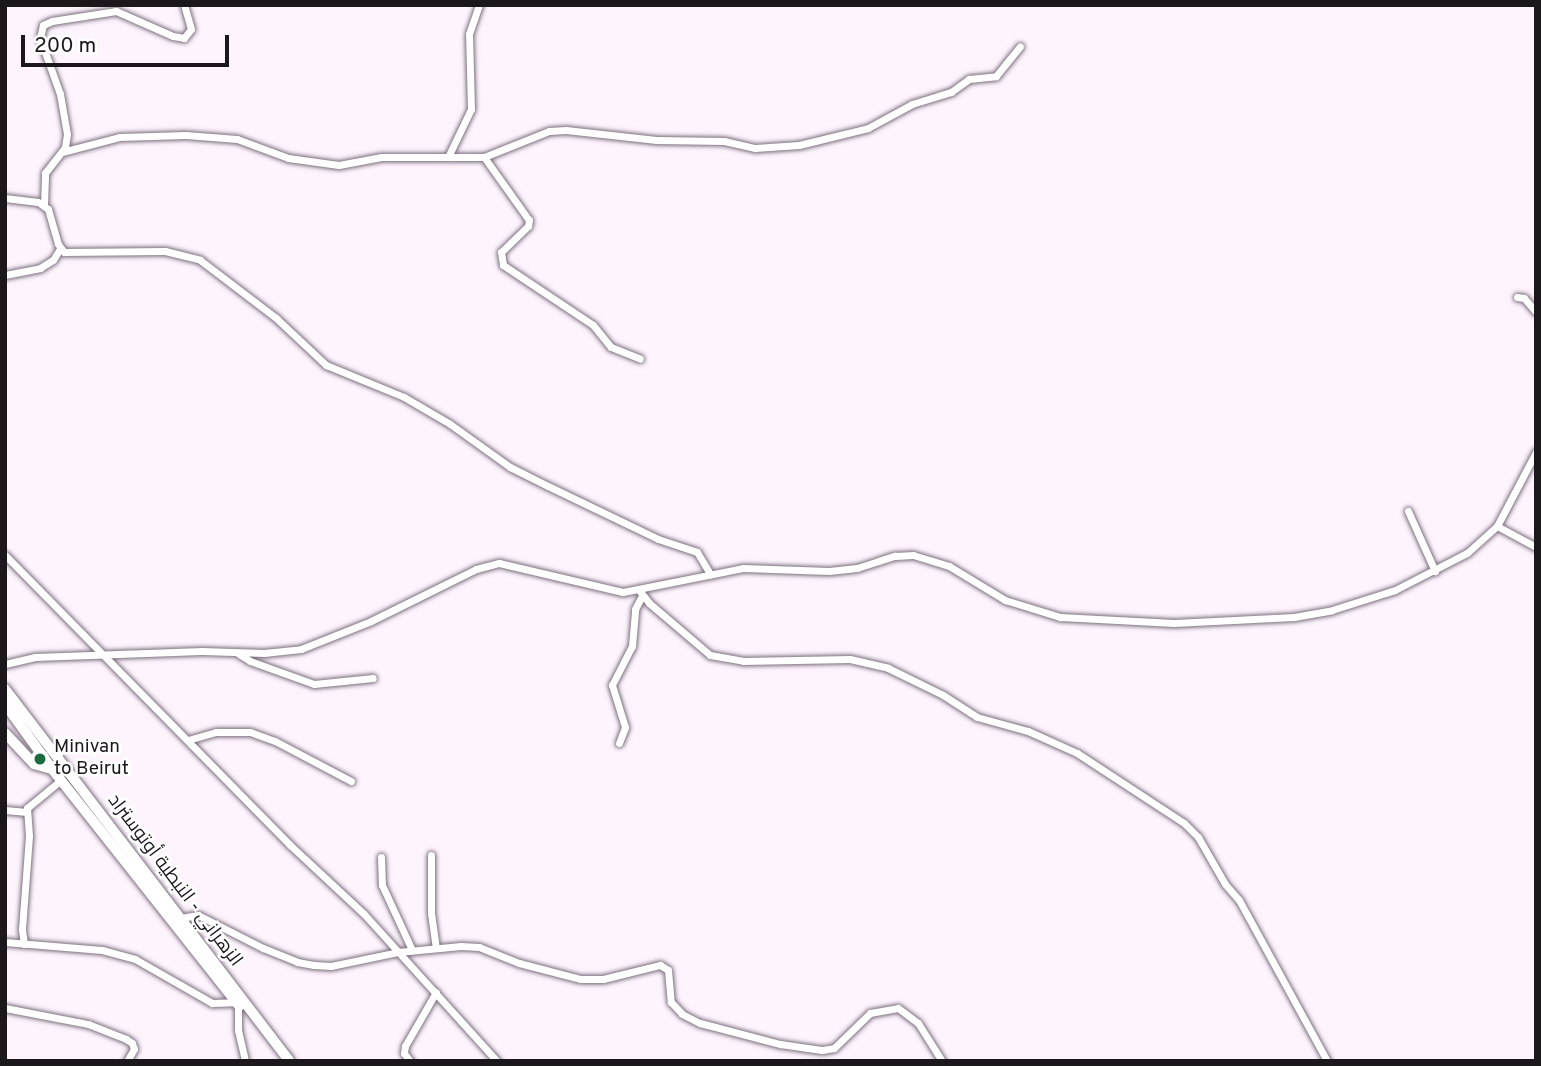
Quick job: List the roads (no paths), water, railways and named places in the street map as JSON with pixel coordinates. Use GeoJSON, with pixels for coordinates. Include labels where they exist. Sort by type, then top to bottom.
{"type":"FeatureCollection","features":[{"type":"Feature","properties":{"kind":"highway","name":"الزهراني - النبطية أوتوستراد"},"geometry":{"type":"LineString","coordinates":[[6,691],[52,769],[217,972]]}},
{"type":"Feature","properties":{"kind":"highway","name":"الزهراني - النبطية أوتوستراد"},"geometry":{"type":"LineString","coordinates":[[6,691],[181,918],[280,1061]]}},
{"type":"Feature","properties":{"kind":"highway","name":"الزهراني - النبطية أوتوستراد"},"geometry":{"type":"LineString","coordinates":[[235,998],[289,1061]]}},
{"type":"Feature","properties":{"kind":"main road"},"geometry":{"type":"LineString","coordinates":[[5,733],[34,764],[52,769]]}},
{"type":"Feature","properties":{"kind":"street"},"geometry":{"type":"LineString","coordinates":[[5,275],[40,268],[53,260],[60,249],[52,215],[44,205],[45,173],[67,142],[65,116],[40,38],[43,25],[52,21],[116,11],[173,36],[184,37],[191,29],[184,5]]}},
{"type":"Feature","properties":{"kind":"street"},"geometry":{"type":"LineString","coordinates":[[448,156],[471,109],[469,34],[479,5]]}},
{"type":"Feature","properties":{"kind":"street"},"geometry":{"type":"LineString","coordinates":[[62,152],[119,137],[186,135],[237,139],[288,158],[339,165],[381,157],[484,157],[549,131],[566,130],[656,141],[724,141],[755,148],[799,145],[860,131],[912,103],[951,92],[969,79],[996,76],[1020,46]]}},
{"type":"Feature","properties":{"kind":"street"},"geometry":{"type":"LineString","coordinates":[[484,157],[529,220],[528,226],[501,253],[503,265],[585,319],[611,347],[640,359]]}},
{"type":"Feature","properties":{"kind":"street"},"geometry":{"type":"LineString","coordinates":[[5,198],[44,205]]}},
{"type":"Feature","properties":{"kind":"street"},"geometry":{"type":"LineString","coordinates":[[60,249],[72,253],[165,251],[200,260],[276,318],[326,365],[413,402],[510,467],[658,539],[697,552],[710,574]]}},
{"type":"Feature","properties":{"kind":"street"},"geometry":{"type":"LineString","coordinates":[[1517,297],[1524,298],[1536,312]]}},
{"type":"Feature","properties":{"kind":"street"},"geometry":{"type":"LineString","coordinates":[[5,664],[35,657],[104,654],[281,652],[315,645],[476,569],[494,564],[515,566],[612,591],[640,593],[710,574],[757,567],[843,570],[895,556],[913,555],[949,566],[1005,600],[1046,614],[1174,622],[1272,619],[1315,614],[1395,590],[1435,571],[1476,546],[1497,526],[1536,452]]}},
{"type":"Feature","properties":{"kind":"street"},"geometry":{"type":"LineString","coordinates":[[1408,511],[1435,571]]}},
{"type":"Feature","properties":{"kind":"street"},"geometry":{"type":"LineString","coordinates":[[1497,526],[1536,547]]}},
{"type":"Feature","properties":{"kind":"street"},"geometry":{"type":"LineString","coordinates":[[5,555],[290,845],[364,914],[497,1061]]}},
{"type":"Feature","properties":{"kind":"street"},"geometry":{"type":"LineString","coordinates":[[619,743],[624,722],[613,698],[612,685],[632,646],[635,612],[640,593]]}},
{"type":"Feature","properties":{"kind":"street"},"geometry":{"type":"LineString","coordinates":[[640,593],[710,655],[743,661],[850,659],[888,668],[943,695],[977,717],[1028,731],[1077,753],[1184,823],[1198,837],[1225,884],[1239,900],[1327,1061]]}},
{"type":"Feature","properties":{"kind":"street"},"geometry":{"type":"LineString","coordinates":[[239,653],[250,662],[314,684],[373,678]]}},
{"type":"Feature","properties":{"kind":"street"},"geometry":{"type":"LineString","coordinates":[[188,740],[216,732],[250,732],[275,741],[351,781]]}},
{"type":"Feature","properties":{"kind":"street"},"geometry":{"type":"LineString","coordinates":[[24,944],[28,805],[61,780]]}},
{"type":"Feature","properties":{"kind":"street"},"geometry":{"type":"LineString","coordinates":[[5,810],[27,812]]}},
{"type":"Feature","properties":{"kind":"street"},"geometry":{"type":"LineString","coordinates":[[431,855],[430,913],[436,948]]}},
{"type":"Feature","properties":{"kind":"street"},"geometry":{"type":"LineString","coordinates":[[381,857],[382,885],[412,950]]}},
{"type":"Feature","properties":{"kind":"street"},"geometry":{"type":"LineString","coordinates":[[181,918],[198,915],[263,948],[297,962],[314,965],[331,966],[412,950],[479,947],[519,962],[580,979],[603,979],[660,965],[668,970],[671,1002],[682,1014],[700,1023],[780,1044],[822,1050],[834,1048],[870,1013],[898,1008],[918,1023],[942,1061]]}},
{"type":"Feature","properties":{"kind":"street"},"geometry":{"type":"LineString","coordinates":[[5,942],[73,945],[135,958],[212,1003],[235,998],[245,1061]]}},
{"type":"Feature","properties":{"kind":"street"},"geometry":{"type":"LineString","coordinates":[[410,1061],[404,1053],[405,1046],[436,992]]}},
{"type":"Feature","properties":{"kind":"street"},"geometry":{"type":"LineString","coordinates":[[5,1008],[88,1024],[126,1039],[132,1043],[134,1049],[127,1061]]}},
{"type":"Feature","properties":{"kind":"place","name":"Minivan to Beirut"},"geometry":{"type":"Point","coordinates":[40,759]}}]}
